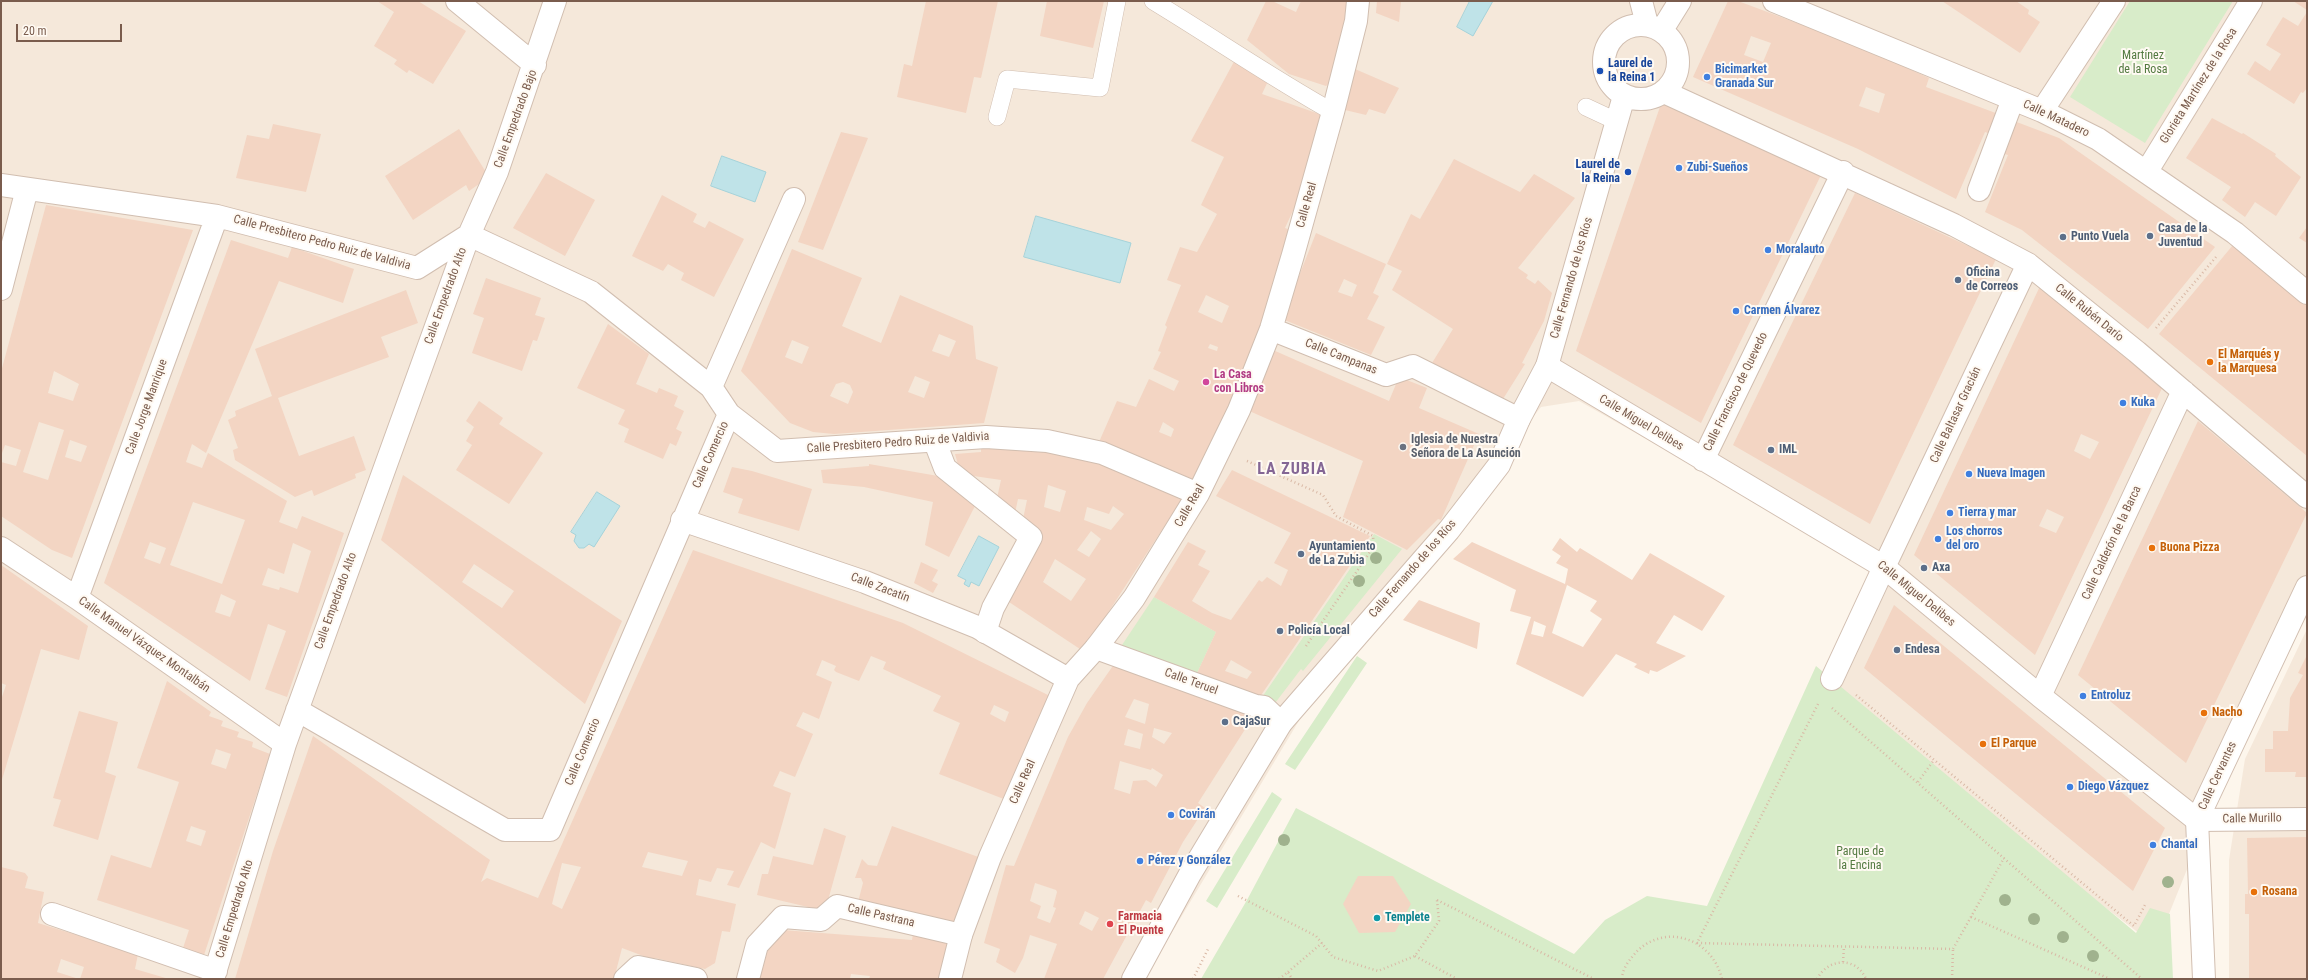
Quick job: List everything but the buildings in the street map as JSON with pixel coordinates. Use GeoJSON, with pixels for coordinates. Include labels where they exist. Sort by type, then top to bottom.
{"type":"FeatureCollection","features":[{"type":"Feature","properties":{"kind":"street"},"geometry":{"type":"LineString","coordinates":[[457,1],[535,65]]}},
{"type":"Feature","properties":{"kind":"street","name":"Calle Empedrado Bajo"},"geometry":{"type":"LineString","coordinates":[[468,234],[497,172],[556,1]]}},
{"type":"Feature","properties":{"kind":"street","name":"Calle Real"},"geometry":{"type":"LineString","coordinates":[[950,979],[961,935],[990,857],[1068,679],[1096,648],[1134,598],[1198,494],[1239,410],[1271,329],[1333,112],[1356,21],[1358,1]]}},
{"type":"Feature","properties":{"kind":"street"},"geometry":{"type":"LineString","coordinates":[[1641,1],[1654,27],[1676,49],[1677,72],[1664,92],[1652,98],[1638,99],[1624,96],[1608,82],[1603,61],[1609,41],[1626,27],[1654,27],[1680,1]]}},
{"type":"Feature","properties":{"kind":"street","name":"Calle Matadero"},"geometry":{"type":"LineString","coordinates":[[1774,1],[2042,111],[2098,139],[2235,233],[2307,293]]}},
{"type":"Feature","properties":{"kind":"street"},"geometry":{"type":"LineString","coordinates":[[2042,111],[2114,1]]}},
{"type":"Feature","properties":{"kind":"street","name":"Glorieta Martínez de la Rosa"},"geometry":{"type":"LineString","coordinates":[[2146,171],[2251,1]]}},
{"type":"Feature","properties":{"kind":"street","name":"Calle Rubén Darío"},"geometry":{"type":"LineString","coordinates":[[1664,92],[1843,172],[1954,224],[2028,264],[2137,352],[2307,497]]}},
{"type":"Feature","properties":{"kind":"street","name":"Calle Fernando de los Ríos"},"geometry":{"type":"LineString","coordinates":[[1133,979],[1190,874],[1281,723],[1449,530],[1499,465],[1519,419],[1547,366],[1624,96]]}},
{"type":"Feature","properties":{"kind":"street"},"geometry":{"type":"LineString","coordinates":[[1979,190],[2013,99]]}},
{"type":"Feature","properties":{"kind":"street","name":"Calle Francisco de Quevedo"},"geometry":{"type":"LineString","coordinates":[[1703,460],[1843,172]]}},
{"type":"Feature","properties":{"kind":"street","name":"Calle Presbitero Pedro Ruiz de Valdivia"},"geometry":{"type":"LineString","coordinates":[[1,185],[217,216],[417,268],[468,234],[591,292],[711,387],[730,414],[777,451],[935,442],[986,437],[1047,441],[1102,453],[1198,494]]}},
{"type":"Feature","properties":{"kind":"street"},"geometry":{"type":"LineString","coordinates":[[1,289],[27,189]]}},
{"type":"Feature","properties":{"kind":"street"},"geometry":{"type":"LineString","coordinates":[[711,387],[794,199]]}},
{"type":"Feature","properties":{"kind":"street","name":"Calle Jorge Manrique"},"geometry":{"type":"LineString","coordinates":[[77,598],[217,216]]}},
{"type":"Feature","properties":{"kind":"street","name":"Calle Empedrado Alto"},"geometry":{"type":"LineString","coordinates":[[52,914],[215,975],[285,744],[468,234]]}},
{"type":"Feature","properties":{"kind":"street","name":"Calle Baltasar Gracián"},"geometry":{"type":"LineString","coordinates":[[1832,678],[2028,264]]}},
{"type":"Feature","properties":{"kind":"street","name":"Calle Campanas"},"geometry":{"type":"LineString","coordinates":[[1271,329],[1386,376],[1413,366],[1519,419]]}},
{"type":"Feature","properties":{"kind":"street","name":"Calle Miguel Delibes"},"geometry":{"type":"LineString","coordinates":[[1547,366],[1884,567],[2040,696],[2197,820]]}},
{"type":"Feature","properties":{"kind":"street","name":"Calle Calderón de la Barca"},"geometry":{"type":"LineString","coordinates":[[2040,696],[2183,391]]}},
{"type":"Feature","properties":{"kind":"street","name":"Calle Comercio"},"geometry":{"type":"LineString","coordinates":[[297,710],[505,830],[550,830],[682,520],[730,414]]}},
{"type":"Feature","properties":{"kind":"street"},"geometry":{"type":"LineString","coordinates":[[935,442],[945,468],[1031,537],[993,608],[985,632]]}},
{"type":"Feature","properties":{"kind":"street","name":"Calle Zacatín"},"geometry":{"type":"LineString","coordinates":[[682,520],[865,582],[985,632],[1068,679]]}},
{"type":"Feature","properties":{"kind":"street","name":"Calle Manuel Vázquez Montalbán"},"geometry":{"type":"LineString","coordinates":[[1,548],[77,598],[285,744]]}},
{"type":"Feature","properties":{"kind":"street","name":"Calle Cervantes"},"geometry":{"type":"LineString","coordinates":[[2204,979],[2197,820],[2307,588]]}},
{"type":"Feature","properties":{"kind":"street","name":"Calle Teruel"},"geometry":{"type":"LineString","coordinates":[[1096,648],[1256,706],[1264,707],[1281,723]]}},
{"type":"Feature","properties":{"kind":"street","name":"Calle Murillo"},"geometry":{"type":"LineString","coordinates":[[2197,820],[2307,819]]}},
{"type":"Feature","properties":{"kind":"street","name":"Calle Pastrana"},"geometry":{"type":"LineString","coordinates":[[748,979],[757,945],[782,916],[821,920],[837,906],[961,935]]}},
{"type":"Feature","properties":{"kind":"street"},"geometry":{"type":"LineString","coordinates":[[624,979],[638,967],[696,979]]}},
{"type":"Feature","properties":{"kind":"lane"},"geometry":{"type":"LineString","coordinates":[[997,117],[1007,79],[1100,88],[1116,1]]}},
{"type":"Feature","properties":{"kind":"lane"},"geometry":{"type":"LineString","coordinates":[[1153,1],[1235,51],[1282,83],[1333,112]]}},
{"type":"Feature","properties":{"kind":"lane"},"geometry":{"type":"LineString","coordinates":[[1586,107],[1616,121]]}},
{"type":"Feature","properties":{"kind":"path"},"geometry":{"type":"LineString","coordinates":[[2137,352],[2235,233]]}},
{"type":"Feature","properties":{"kind":"path"},"geometry":{"type":"LineString","coordinates":[[1220,449],[1324,495],[1336,516],[1373,536],[1374,546],[1304,649]]}},
{"type":"Feature","properties":{"kind":"path"},"geometry":{"type":"LineString","coordinates":[[1697,943],[1820,698],[1832,678],[1934,760],[2134,926],[2146,903]]}},
{"type":"Feature","properties":{"kind":"path"},"geometry":{"type":"LineString","coordinates":[[1820,698],[2142,979]]}},
{"type":"Feature","properties":{"kind":"path"},"geometry":{"type":"LineString","coordinates":[[1918,782],[1934,760]]}},
{"type":"Feature","properties":{"kind":"path"},"geometry":{"type":"LineString","coordinates":[[1952,979],[1953,949],[2004,858]]}},
{"type":"Feature","properties":{"kind":"path"},"geometry":{"type":"LineString","coordinates":[[1238,896],[1316,936],[1334,957],[1378,971],[1415,956],[1439,921],[1437,900],[1594,979]]}},
{"type":"Feature","properties":{"kind":"path"},"geometry":{"type":"LineString","coordinates":[[1971,917],[2110,979]]}},
{"type":"Feature","properties":{"kind":"path"},"geometry":{"type":"LineString","coordinates":[[1622,979],[1628,961],[1637,949],[1651,941],[1666,937],[1682,937],[1697,943],[1711,954],[1719,969],[1722,979]]}},
{"type":"Feature","properties":{"kind":"path"},"geometry":{"type":"LineString","coordinates":[[1279,979],[1322,942]]}},
{"type":"Feature","properties":{"kind":"path"},"geometry":{"type":"LineString","coordinates":[[1697,943],[1953,949]]}},
{"type":"Feature","properties":{"kind":"path"},"geometry":{"type":"LineString","coordinates":[[1193,979],[1209,947]]}},
{"type":"Feature","properties":{"kind":"path"},"geometry":{"type":"LineString","coordinates":[[1843,962],[1844,947]]}},
{"type":"Feature","properties":{"kind":"path"},"geometry":{"type":"LineString","coordinates":[[1415,956],[1457,979]]}},
{"type":"Feature","properties":{"kind":"path"},"geometry":{"type":"LineString","coordinates":[[1817,979],[1828,966],[1843,962],[1852,963],[1858,968],[1866,979]]}},
{"type":"Feature","properties":{"kind":"path"},"geometry":{"type":"LineString","coordinates":[[1288,972],[1292,979]]}},
{"type":"Feature","properties":{"kind":"shaded area"},"geometry":{"type":"Polygon","coordinates":[[[1,1],[2307,1],[2307,573],[2156,946],[1831,700],[1889,576],[1579,401],[1541,407],[1324,679],[1144,979],[1,979],[1,1]]]}},
{"type":"Feature","properties":{"kind":"shaded area"},"geometry":{"type":"Polygon","coordinates":[[[2307,629],[2307,979],[2229,979],[2229,860],[2245,759],[2307,629]]]}},
{"type":"Feature","properties":{"kind":"green space","name":"Martínez de la Rosa"},"geometry":{"type":"Polygon","coordinates":[[[2130,1],[2233,1],[2145,143],[2070,97],[2130,1]]]}},
{"type":"Feature","properties":{"kind":"green space"},"geometry":{"type":"Polygon","coordinates":[[[1374,534],[1402,549],[1303,671],[1301,669],[1269,711],[1256,706],[1374,534]]]}},
{"type":"Feature","properties":{"kind":"green space"},"geometry":{"type":"Polygon","coordinates":[[[1154,597],[1216,632],[1193,682],[1118,651],[1154,597]]]}},
{"type":"Feature","properties":{"kind":"green space"},"geometry":{"type":"Polygon","coordinates":[[[1357,656],[1367,663],[1295,770],[1285,764],[1357,656]]]}},
{"type":"Feature","properties":{"kind":"green space","name":"Parque de la Encina"},"geometry":{"type":"Polygon","coordinates":[[[1816,666],[2136,933],[2150,908],[2170,914],[2173,979],[1201,979],[1247,900],[1296,808],[1574,954],[1605,920],[1647,896],[1707,906],[1816,666]]]}},
{"type":"Feature","properties":{"kind":"green space"},"geometry":{"type":"Polygon","coordinates":[[[1272,792],[1282,799],[1217,908],[1206,901],[1272,792]]]}},
{"type":"Feature","properties":{"kind":"water"},"geometry":{"type":"Polygon","coordinates":[[[1470,1],[1493,1],[1473,36],[1457,27],[1470,1]]]}},
{"type":"Feature","properties":{"kind":"water"},"geometry":{"type":"Polygon","coordinates":[[[722,156],[766,172],[755,202],[711,186],[722,156]]]}},
{"type":"Feature","properties":{"kind":"water"},"geometry":{"type":"Polygon","coordinates":[[[1036,216],[1131,243],[1120,283],[1024,257],[1036,216]]]}},
{"type":"Feature","properties":{"kind":"water"},"geometry":{"type":"Polygon","coordinates":[[[597,492],[620,506],[594,547],[589,544],[584,548],[579,548],[574,541],[576,535],[571,532],[597,492]]]}},
{"type":"Feature","properties":{"kind":"water"},"geometry":{"type":"Polygon","coordinates":[[[979,536],[999,547],[979,586],[971,582],[969,587],[964,584],[966,580],[958,576],[979,536]]]}},
{"type":"Feature","properties":{"kind":"place","name":"Laurel de la Reina 1"},"geometry":{"type":"Point","coordinates":[1600,71]}},
{"type":"Feature","properties":{"kind":"place","name":"Bicimarket Granada Sur"},"geometry":{"type":"Point","coordinates":[1707,77]}},
{"type":"Feature","properties":{"kind":"place","name":"Zubi-Sueños"},"geometry":{"type":"Point","coordinates":[1679,168]}},
{"type":"Feature","properties":{"kind":"place","name":"Laurel de la Reina"},"geometry":{"type":"Point","coordinates":[1628,172]}},
{"type":"Feature","properties":{"kind":"place","name":"Casa de la Juventud"},"geometry":{"type":"Point","coordinates":[2150,236]}},
{"type":"Feature","properties":{"kind":"place","name":"Punto Vuela"},"geometry":{"type":"Point","coordinates":[2063,237]}},
{"type":"Feature","properties":{"kind":"place","name":"Moralauto"},"geometry":{"type":"Point","coordinates":[1768,250]}},
{"type":"Feature","properties":{"kind":"place","name":"Oficina de Correos"},"geometry":{"type":"Point","coordinates":[1958,280]}},
{"type":"Feature","properties":{"kind":"place","name":"Carmen Álvarez"},"geometry":{"type":"Point","coordinates":[1736,311]}},
{"type":"Feature","properties":{"kind":"place","name":"El Marqués y la Marquesa"},"geometry":{"type":"Point","coordinates":[2210,362]}},
{"type":"Feature","properties":{"kind":"place","name":"La Casa con Libros"},"geometry":{"type":"Point","coordinates":[1206,382]}},
{"type":"Feature","properties":{"kind":"place","name":"Kuka"},"geometry":{"type":"Point","coordinates":[2123,403]}},
{"type":"Feature","properties":{"kind":"place","name":"Iglesia de Nuestra Señora de La Asunción"},"geometry":{"type":"Point","coordinates":[1403,447]}},
{"type":"Feature","properties":{"kind":"place","name":"IML"},"geometry":{"type":"Point","coordinates":[1771,450]}},
{"type":"Feature","properties":{"kind":"place","name":"Nueva Imagen"},"geometry":{"type":"Point","coordinates":[1969,474]}},
{"type":"Feature","properties":{"kind":"place","name":"Tierra y mar"},"geometry":{"type":"Point","coordinates":[1950,513]}},
{"type":"Feature","properties":{"kind":"place","name":"Los chorros del oro"},"geometry":{"type":"Point","coordinates":[1938,539]}},
{"type":"Feature","properties":{"kind":"place","name":"Buona Pizza"},"geometry":{"type":"Point","coordinates":[2152,548]}},
{"type":"Feature","properties":{"kind":"place","name":"Ayuntamiento de La Zubia"},"geometry":{"type":"Point","coordinates":[1301,554]}},
{"type":"Feature","properties":{"kind":"place","name":"Axa"},"geometry":{"type":"Point","coordinates":[1924,568]}},
{"type":"Feature","properties":{"kind":"place","name":"Policía Local"},"geometry":{"type":"Point","coordinates":[1280,631]}},
{"type":"Feature","properties":{"kind":"place","name":"Endesa"},"geometry":{"type":"Point","coordinates":[1897,650]}},
{"type":"Feature","properties":{"kind":"place","name":"Entroluz"},"geometry":{"type":"Point","coordinates":[2083,696]}},
{"type":"Feature","properties":{"kind":"place","name":"Nacho"},"geometry":{"type":"Point","coordinates":[2204,713]}},
{"type":"Feature","properties":{"kind":"place","name":"CajaSur"},"geometry":{"type":"Point","coordinates":[1225,722]}},
{"type":"Feature","properties":{"kind":"place","name":"El Parque"},"geometry":{"type":"Point","coordinates":[1983,744]}},
{"type":"Feature","properties":{"kind":"place","name":"Diego Vázquez"},"geometry":{"type":"Point","coordinates":[2070,787]}},
{"type":"Feature","properties":{"kind":"place","name":"Covirán"},"geometry":{"type":"Point","coordinates":[1171,815]}},
{"type":"Feature","properties":{"kind":"place","name":"Chantal"},"geometry":{"type":"Point","coordinates":[2153,845]}},
{"type":"Feature","properties":{"kind":"place","name":"Pérez y González"},"geometry":{"type":"Point","coordinates":[1140,861]}},
{"type":"Feature","properties":{"kind":"place","name":"Rosana"},"geometry":{"type":"Point","coordinates":[2254,892]}},
{"type":"Feature","properties":{"kind":"place","name":"Templete"},"geometry":{"type":"Point","coordinates":[1377,918]}},
{"type":"Feature","properties":{"kind":"place","name":"Farmacia El Puente"},"geometry":{"type":"Point","coordinates":[1110,924]}},
{"type":"Feature","properties":{"kind":"district","name":"LA ZUBIA"},"geometry":{"type":"Point","coordinates":[1292,470]}}]}
